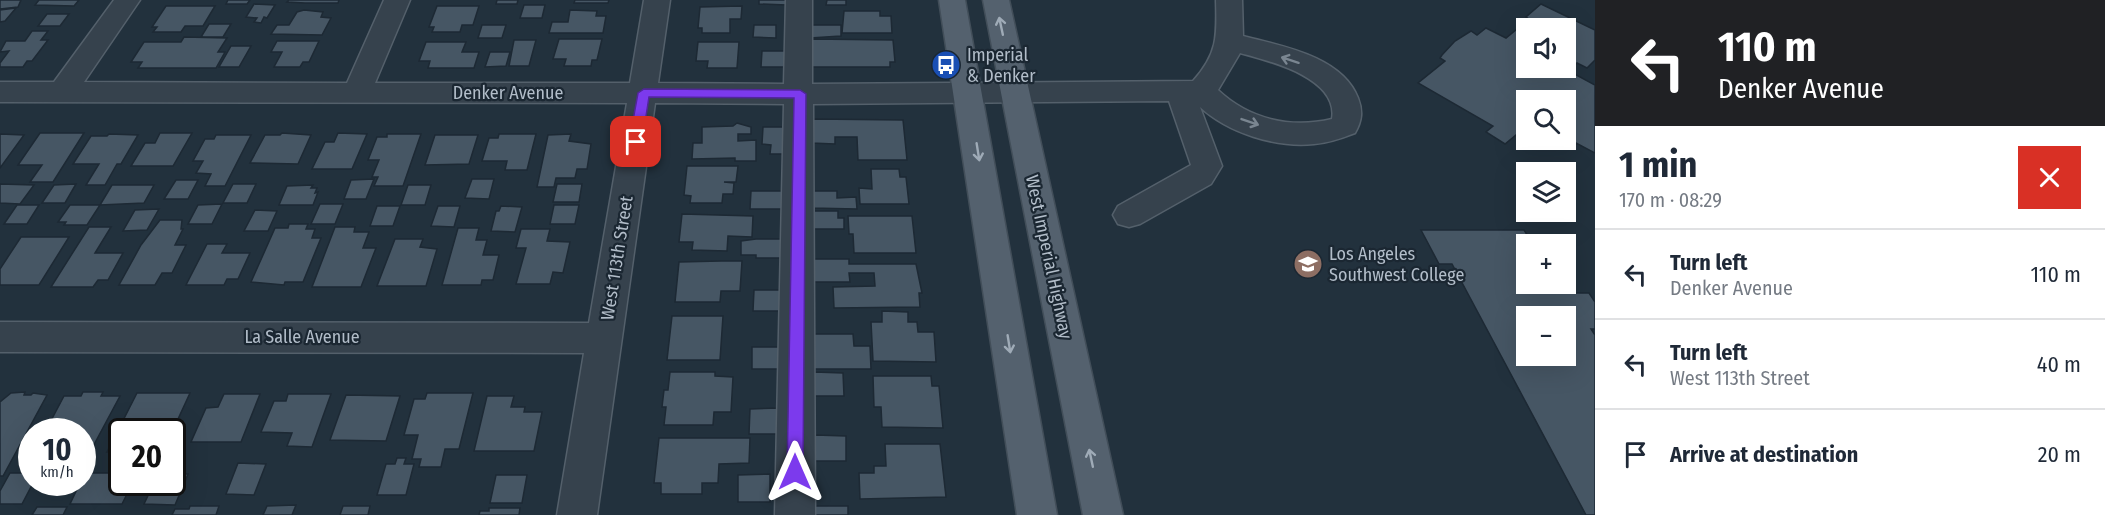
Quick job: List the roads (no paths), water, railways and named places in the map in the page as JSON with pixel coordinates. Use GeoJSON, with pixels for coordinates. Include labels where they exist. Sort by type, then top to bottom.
{"type":"FeatureCollection","features":[{"type":"Feature","properties":{"kind":"main road"},"geometry":{"type":"LineString","coordinates":[[952,0],[1037,515]]}},
{"type":"Feature","properties":{"kind":"main road","name":"West Imperial Highway"},"geometry":{"type":"LineString","coordinates":[[996,0],[1103,515]]}},
{"type":"Feature","properties":{"kind":"street"},"geometry":{"type":"LineString","coordinates":[[62,92],[127,0]]}},
{"type":"Feature","properties":{"kind":"street"},"geometry":{"type":"LineString","coordinates":[[357,93],[397,0]]}},
{"type":"Feature","properties":{"kind":"street","name":"West 113th Street"},"geometry":{"type":"LineString","coordinates":[[577,515],[657,0]]}},
{"type":"Feature","properties":{"kind":"street"},"geometry":{"type":"LineString","coordinates":[[795,515],[799,0]]}},
{"type":"Feature","properties":{"kind":"street"},"geometry":{"type":"LineString","coordinates":[[1191,92],[1221,69],[1231,42],[1228,0]]}},
{"type":"Feature","properties":{"kind":"street"},"geometry":{"type":"LineString","coordinates":[[1191,92],[1229,115],[1276,131],[1302,136],[1326,133],[1345,126],[1348,108],[1340,91],[1326,76],[1303,64],[1231,42]]}},
{"type":"Feature","properties":{"kind":"street","name":"Denker Avenue"},"geometry":{"type":"LineString","coordinates":[[0,92],[800,94],[1191,92]]}},
{"type":"Feature","properties":{"kind":"street"},"geometry":{"type":"LineString","coordinates":[[1129,215],[1200,176],[1207,166],[1191,92]]}},
{"type":"Feature","properties":{"kind":"street","name":"La Salle Avenue"},"geometry":{"type":"LineString","coordinates":[[0,337],[604,338]]}},
{"type":"Feature","properties":{"kind":"place","name":"Imperial & Denker"},"geometry":{"type":"Point","coordinates":[946,65]}},
{"type":"Feature","properties":{"kind":"place","name":"Los Angeles Southwest College"},"geometry":{"type":"Point","coordinates":[1308,264]}}]}
